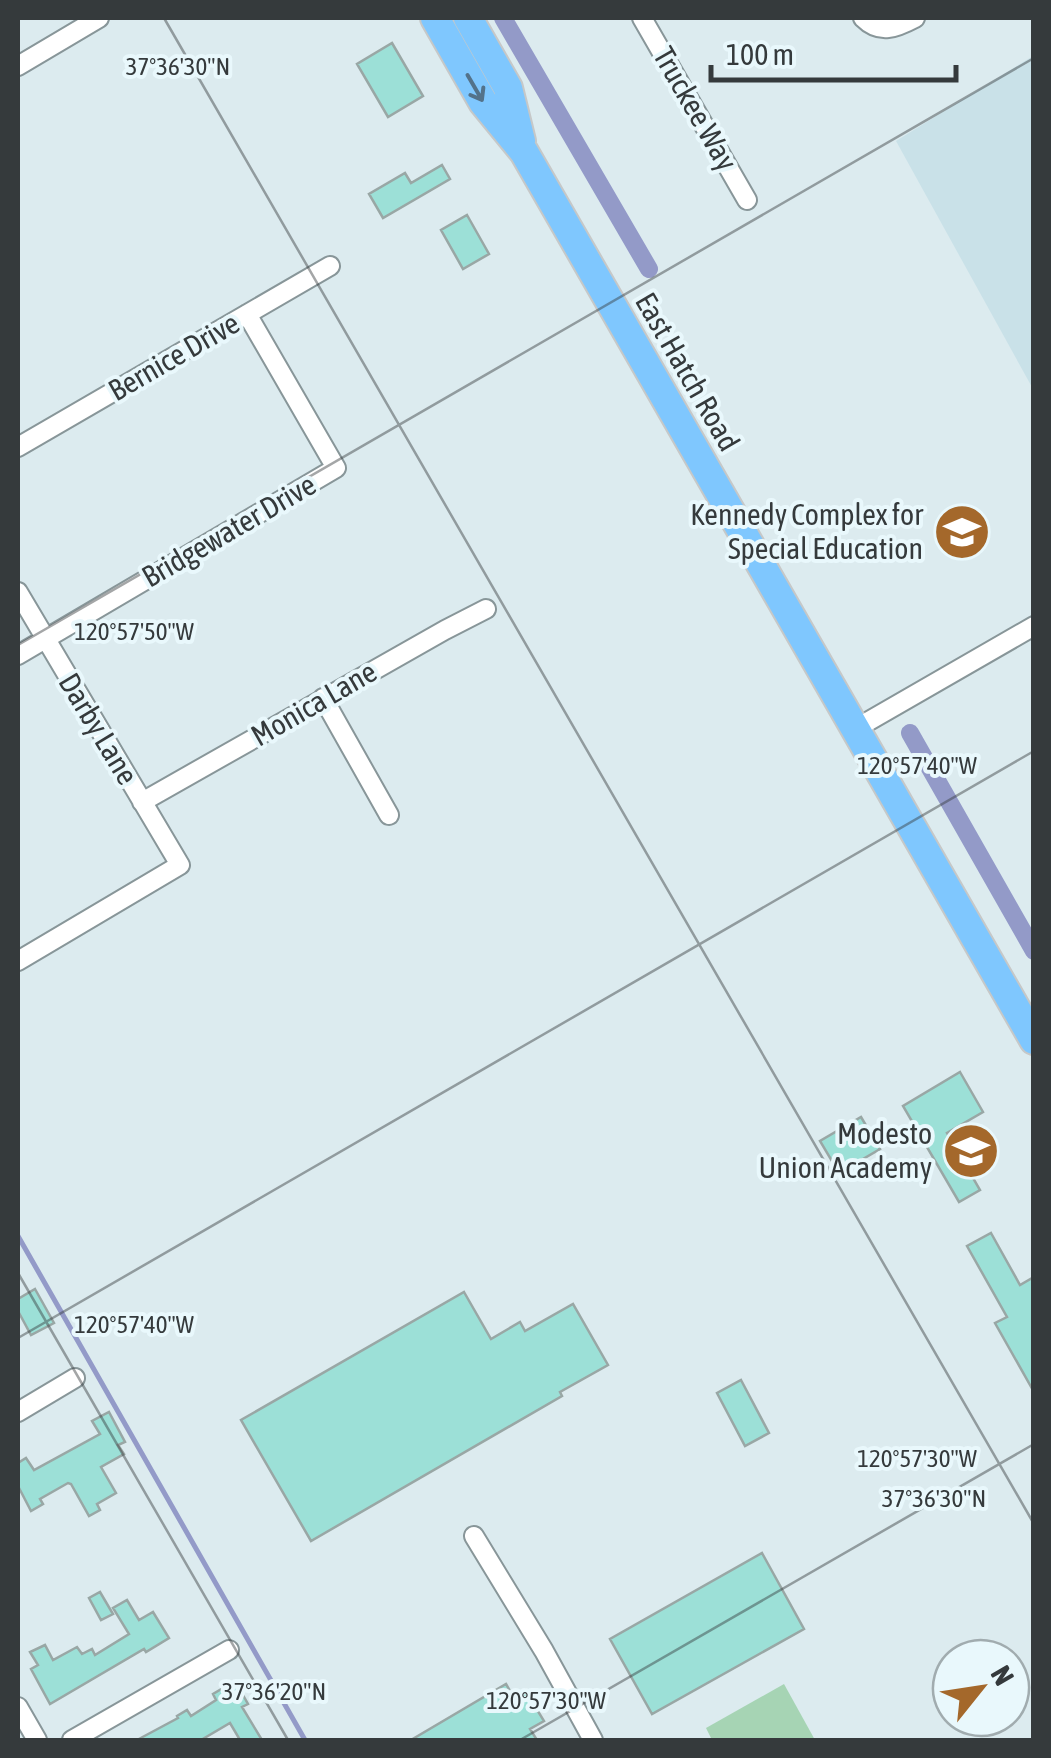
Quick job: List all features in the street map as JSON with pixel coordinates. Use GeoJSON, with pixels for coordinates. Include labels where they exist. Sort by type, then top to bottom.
{"type":"FeatureCollection","features":[{"type":"Feature","properties":{"kind":"main road","name":"East Hatch Road"},"geometry":{"type":"LineString","coordinates":[[435,18],[483,102],[524,152],[1034,1040]]}},
{"type":"Feature","properties":{"kind":"main road","name":"East Hatch Road"},"geometry":{"type":"LineString","coordinates":[[468,18],[508,88],[524,152]]}},
{"type":"Feature","properties":{"kind":"street"},"geometry":{"type":"LineString","coordinates":[[18,66],[100,18]]}},
{"type":"Feature","properties":{"kind":"street","name":"Truckee Way"},"geometry":{"type":"LineString","coordinates":[[642,18],[747,200]]}},
{"type":"Feature","properties":{"kind":"street"},"geometry":{"type":"LineString","coordinates":[[863,18],[882,29],[898,27],[915,18]]}},
{"type":"Feature","properties":{"kind":"street","name":"Bernice Drive"},"geometry":{"type":"LineString","coordinates":[[18,447],[330,266]]}},
{"type":"Feature","properties":{"kind":"street","name":"Bridgewater Drive"},"geometry":{"type":"LineString","coordinates":[[18,655],[336,468],[247,314]]}},
{"type":"Feature","properties":{"kind":"street","name":"Darby Lane"},"geometry":{"type":"LineString","coordinates":[[18,592],[180,865],[18,962]]}},
{"type":"Feature","properties":{"kind":"street","name":"Monica Lane"},"geometry":{"type":"LineString","coordinates":[[142,802],[486,608]]}},
{"type":"Feature","properties":{"kind":"street"},"geometry":{"type":"LineString","coordinates":[[855,729],[1034,626]]}},
{"type":"Feature","properties":{"kind":"street"},"geometry":{"type":"LineString","coordinates":[[324,698],[388,815]]}},
{"type":"Feature","properties":{"kind":"street"},"geometry":{"type":"LineString","coordinates":[[18,1412],[75,1378]]}},
{"type":"Feature","properties":{"kind":"street"},"geometry":{"type":"LineString","coordinates":[[474,1536],[593,1740]]}},
{"type":"Feature","properties":{"kind":"street"},"geometry":{"type":"LineString","coordinates":[[72,1740],[229,1650]]}},
{"type":"Feature","properties":{"kind":"street"},"geometry":{"type":"LineString","coordinates":[[18,1708],[37,1740]]}},
{"type":"Feature","properties":{"kind":"shaded area"},"geometry":{"type":"Polygon","coordinates":[[[1033,56],[1033,389],[896,141],[1033,56]]]}},
{"type":"Feature","properties":{"kind":"green space"},"geometry":{"type":"Polygon","coordinates":[[[784,1684],[815,1740],[712,1740],[706,1728],[784,1684]]]}},
{"type":"Feature","properties":{"kind":"building"},"geometry":{"type":"Polygon","coordinates":[[[392,43],[423,96],[388,117],[357,64],[392,43]]]}},
{"type":"Feature","properties":{"kind":"building"},"geometry":{"type":"Polygon","coordinates":[[[442,165],[450,179],[383,218],[369,194],[405,173],[411,183],[442,165]]]}},
{"type":"Feature","properties":{"kind":"building"},"geometry":{"type":"Polygon","coordinates":[[[467,215],[489,254],[463,269],[441,230],[467,215]]]}},
{"type":"Feature","properties":{"kind":"building"},"geometry":{"type":"Polygon","coordinates":[[[960,1072],[983,1112],[947,1133],[980,1190],[959,1202],[903,1106],[960,1072]]]}},
{"type":"Feature","properties":{"kind":"building"},"geometry":{"type":"Polygon","coordinates":[[[861,1117],[880,1149],[839,1173],[820,1141],[861,1117]]]}},
{"type":"Feature","properties":{"kind":"building"},"geometry":{"type":"Polygon","coordinates":[[[991,1233],[1020,1285],[1034,1277],[1034,1392],[995,1323],[1007,1317],[967,1246],[991,1233]]]}},
{"type":"Feature","properties":{"kind":"building"},"geometry":{"type":"Polygon","coordinates":[[[35,1289],[54,1323],[31,1335],[18,1311],[18,1299],[35,1289]]]}},
{"type":"Feature","properties":{"kind":"building"},"geometry":{"type":"Polygon","coordinates":[[[464,1292],[491,1339],[520,1322],[525,1331],[573,1304],[608,1365],[560,1392],[562,1396],[311,1541],[241,1420],[464,1292]]]}},
{"type":"Feature","properties":{"kind":"building"},"geometry":{"type":"Polygon","coordinates":[[[741,1380],[769,1433],[745,1446],[717,1393],[741,1380]]]}},
{"type":"Feature","properties":{"kind":"building"},"geometry":{"type":"Polygon","coordinates":[[[109,1412],[125,1442],[118,1445],[124,1454],[101,1467],[116,1493],[97,1504],[100,1510],[89,1516],[68,1483],[40,1499],[43,1504],[31,1511],[18,1486],[18,1463],[26,1458],[34,1470],[100,1434],[92,1421],[109,1412]]]}},
{"type":"Feature","properties":{"kind":"building"},"geometry":{"type":"Polygon","coordinates":[[[762,1553],[804,1629],[652,1714],[610,1639],[762,1553]]]}},
{"type":"Feature","properties":{"kind":"building"},"geometry":{"type":"Polygon","coordinates":[[[100,1592],[113,1614],[101,1620],[89,1598],[100,1592]]]}},
{"type":"Feature","properties":{"kind":"building"},"geometry":{"type":"Polygon","coordinates":[[[127,1600],[139,1620],[153,1612],[169,1638],[50,1704],[31,1669],[38,1665],[30,1652],[45,1645],[53,1660],[77,1647],[82,1654],[92,1649],[95,1655],[129,1634],[113,1608],[127,1600]]]}},
{"type":"Feature","properties":{"kind":"building"},"geometry":{"type":"Polygon","coordinates":[[[235,1681],[248,1704],[242,1707],[262,1740],[240,1740],[230,1723],[201,1740],[137,1740],[187,1710],[191,1716],[216,1700],[213,1694],[235,1681]]]}},
{"type":"Feature","properties":{"kind":"building"},"geometry":{"type":"Polygon","coordinates":[[[506,1684],[513,1696],[525,1690],[544,1721],[530,1729],[537,1740],[411,1740],[506,1684]]]}},
{"type":"Feature","properties":{"kind":"waterway"},"geometry":{"type":"LineString","coordinates":[[503,18],[649,269]]}},
{"type":"Feature","properties":{"kind":"waterway"},"geometry":{"type":"LineString","coordinates":[[910,733],[1034,951]]}},
{"type":"Feature","properties":{"kind":"waterway"},"geometry":{"type":"LineString","coordinates":[[18,1236],[305,1740]]}},
{"type":"Feature","properties":{"kind":"place","name":"Kennedy Complex for Special Education"},"geometry":{"type":"Point","coordinates":[962,532]}},
{"type":"Feature","properties":{"kind":"place","name":"Modesto Union Academy"},"geometry":{"type":"Point","coordinates":[971,1151]}}]}
